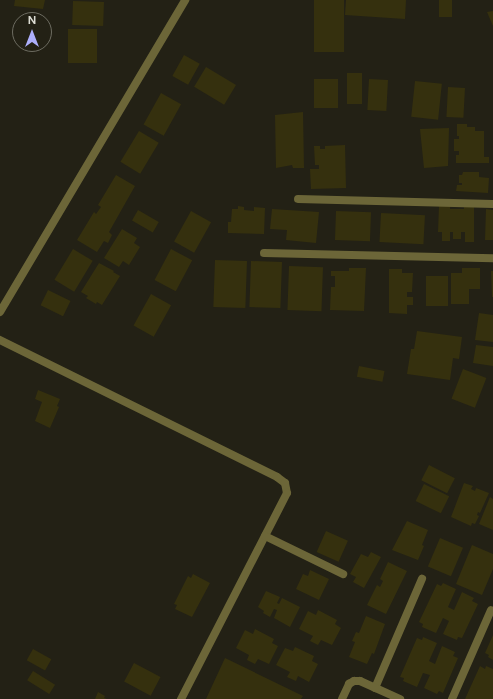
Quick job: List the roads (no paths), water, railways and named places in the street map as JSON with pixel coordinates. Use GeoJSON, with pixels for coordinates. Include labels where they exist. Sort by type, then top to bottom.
{"type":"FeatureCollection","features":[{"type":"Feature","properties":{"kind":"street"},"geometry":{"type":"LineString","coordinates":[[0,312],[185,0]]}},
{"type":"Feature","properties":{"kind":"street"},"geometry":{"type":"LineString","coordinates":[[298,199],[493,204]]}},
{"type":"Feature","properties":{"kind":"street"},"geometry":{"type":"LineString","coordinates":[[264,254],[493,258]]}},
{"type":"Feature","properties":{"kind":"street"},"geometry":{"type":"LineString","coordinates":[[0,340],[277,477],[285,483],[287,492],[180,699]]}},
{"type":"Feature","properties":{"kind":"street"},"geometry":{"type":"LineString","coordinates":[[265,536],[343,574]]}},
{"type":"Feature","properties":{"kind":"street"},"geometry":{"type":"LineString","coordinates":[[374,688],[422,579]]}},
{"type":"Feature","properties":{"kind":"street"},"geometry":{"type":"LineString","coordinates":[[452,699],[491,610]]}},
{"type":"Feature","properties":{"kind":"street"},"geometry":{"type":"LineString","coordinates":[[342,699],[349,684],[354,681],[400,699]]}}]}
